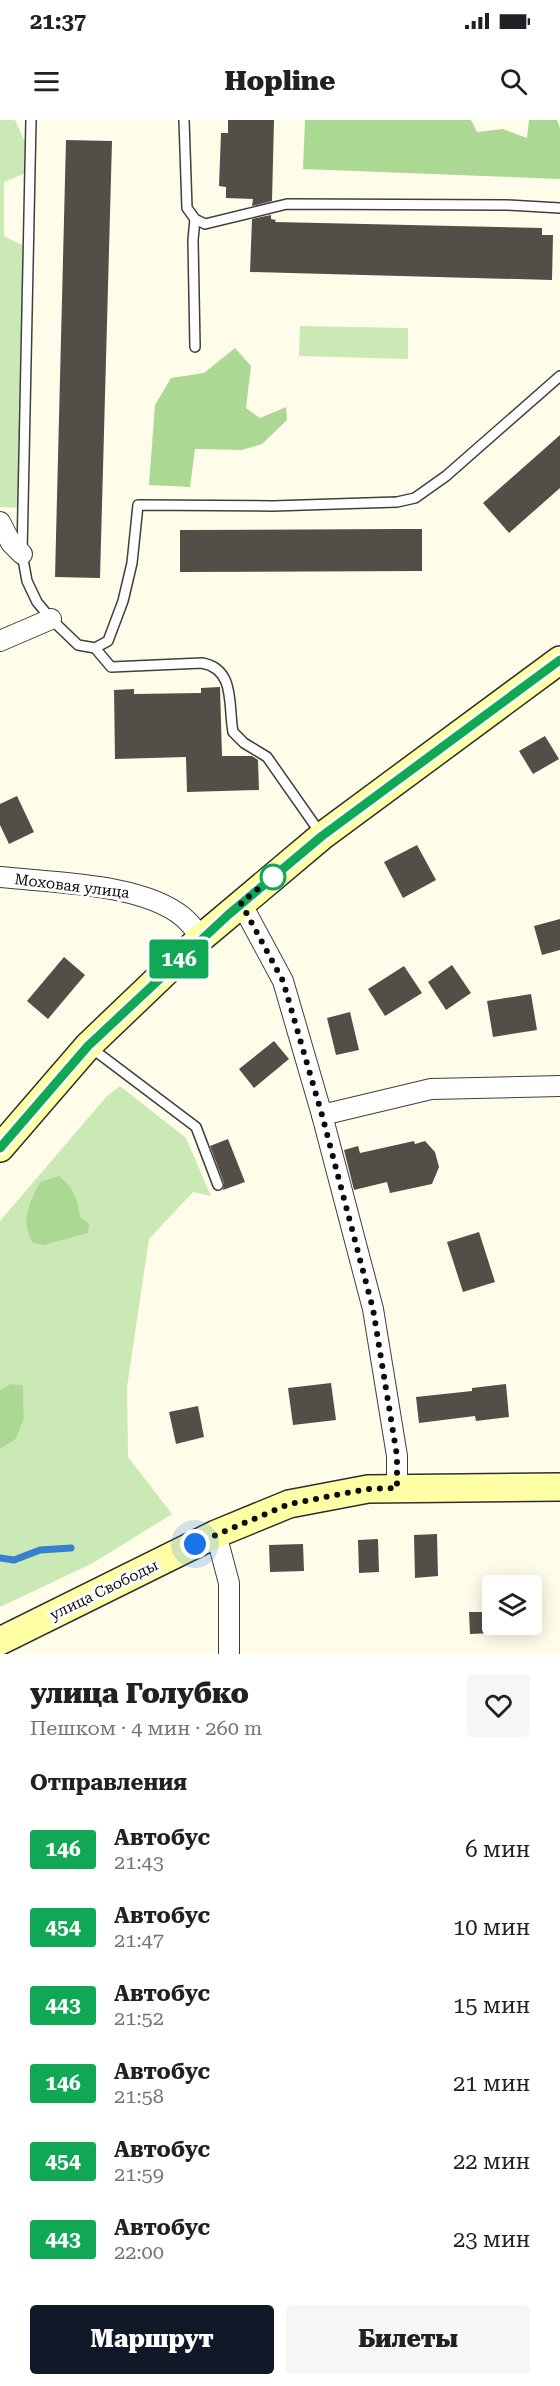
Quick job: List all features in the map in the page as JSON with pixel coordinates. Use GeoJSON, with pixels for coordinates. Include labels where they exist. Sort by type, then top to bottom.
{"type":"FeatureCollection","features":[{"type":"Feature","properties":{"kind":"main road"},"geometry":{"type":"LineString","coordinates":[[3,1138],[88,1046],[241,903],[322,836],[560,660]]}},
{"type":"Feature","properties":{"kind":"main road","name":"улица Свободы"},"geometry":{"type":"LineString","coordinates":[[0,1641],[216,1534],[289,1504],[368,1489],[560,1487]]}},
{"type":"Feature","properties":{"kind":"street"},"geometry":{"type":"LineString","coordinates":[[0,522],[11,543],[22,554]]}},
{"type":"Feature","properties":{"kind":"street"},"geometry":{"type":"LineString","coordinates":[[0,641],[51,619]]}},
{"type":"Feature","properties":{"kind":"street","name":"Моховая улица"},"geometry":{"type":"LineString","coordinates":[[0,877],[125,891],[148,897],[183,917],[202,937]]}},
{"type":"Feature","properties":{"kind":"street"},"geometry":{"type":"LineString","coordinates":[[241,903],[283,981],[322,1115],[373,1309],[397,1456],[397,1488]]}},
{"type":"Feature","properties":{"kind":"street"},"geometry":{"type":"LineString","coordinates":[[322,1115],[431,1089],[560,1086]]}},
{"type":"Feature","properties":{"kind":"street"},"geometry":{"type":"LineString","coordinates":[[216,1534],[229,1583],[229,1654]]}},
{"type":"Feature","properties":{"kind":"lane"},"geometry":{"type":"LineString","coordinates":[[31,120],[22,554],[27,581],[37,602],[78,645],[95,648],[108,641],[123,601],[132,563],[138,506],[284,506],[397,502],[415,498],[446,476],[560,376]]}},
{"type":"Feature","properties":{"kind":"lane"},"geometry":{"type":"LineString","coordinates":[[184,120],[187,208],[195,219],[205,224],[287,204],[507,205],[560,208]]}},
{"type":"Feature","properties":{"kind":"lane"},"geometry":{"type":"LineString","coordinates":[[195,219],[193,240],[195,347]]}},
{"type":"Feature","properties":{"kind":"lane"},"geometry":{"type":"LineString","coordinates":[[95,648],[111,667],[202,663],[214,665],[224,677],[230,690],[233,732],[267,757],[322,836]]}},
{"type":"Feature","properties":{"kind":"lane"},"geometry":{"type":"LineString","coordinates":[[88,1046],[196,1127],[218,1185]]}},
{"type":"Feature","properties":{"kind":"green space"},"geometry":{"type":"Polygon","coordinates":[[[0,120],[15,120],[28,149],[28,172],[4,182],[4,236],[26,247],[23,508],[0,507],[0,120]]]}},
{"type":"Feature","properties":{"kind":"green space"},"geometry":{"type":"Polygon","coordinates":[[[305,120],[471,120],[477,132],[503,129],[527,138],[529,120],[557,120],[560,128],[560,179],[303,169],[305,120]]]}},
{"type":"Feature","properties":{"kind":"green space"},"geometry":{"type":"Polygon","coordinates":[[[300,326],[408,328],[408,359],[299,356],[300,326]]]}},
{"type":"Feature","properties":{"kind":"green space"},"geometry":{"type":"Polygon","coordinates":[[[235,348],[251,366],[246,408],[260,418],[286,407],[287,420],[262,444],[242,450],[195,449],[190,487],[149,485],[155,405],[171,378],[204,373],[235,348]]]}},
{"type":"Feature","properties":{"kind":"green space"},"geometry":{"type":"Polygon","coordinates":[[[120,1086],[186,1138],[211,1196],[193,1192],[149,1239],[127,1387],[128,1457],[172,1514],[93,1563],[0,1607],[0,1449],[16,1439],[24,1419],[23,1385],[10,1384],[0,1390],[0,1221],[107,1096],[120,1086]]]}},
{"type":"Feature","properties":{"kind":"green space"},"geometry":{"type":"Polygon","coordinates":[[[59,1176],[74,1194],[80,1217],[89,1224],[88,1233],[44,1245],[33,1243],[27,1227],[30,1205],[40,1182],[59,1176]]]}},
{"type":"Feature","properties":{"kind":"green space"},"geometry":{"type":"Polygon","coordinates":[[[10,1384],[23,1385],[24,1419],[16,1439],[0,1449],[0,1390],[10,1384]]]}},
{"type":"Feature","properties":{"kind":"building"},"geometry":{"type":"Polygon","coordinates":[[[228,120],[274,120],[272,201],[252,206],[253,199],[226,198],[226,187],[219,186],[221,133],[228,133],[228,120]]]}},
{"type":"Feature","properties":{"kind":"building"},"geometry":{"type":"Polygon","coordinates":[[[66,140],[112,141],[100,578],[55,577],[66,140]]]}},
{"type":"Feature","properties":{"kind":"building"},"geometry":{"type":"Polygon","coordinates":[[[271,215],[271,219],[276,220],[275,222],[542,228],[542,235],[553,235],[552,280],[250,272],[252,219],[271,215]]]}},
{"type":"Feature","properties":{"kind":"building"},"geometry":{"type":"Polygon","coordinates":[[[560,435],[560,488],[509,533],[483,503],[560,435]]]}},
{"type":"Feature","properties":{"kind":"building"},"geometry":{"type":"Polygon","coordinates":[[[422,529],[422,571],[180,572],[180,530],[422,529]]]}},
{"type":"Feature","properties":{"kind":"building"},"geometry":{"type":"Polygon","coordinates":[[[220,687],[222,756],[252,756],[258,760],[259,790],[187,792],[186,757],[115,759],[114,690],[134,689],[134,694],[201,693],[201,688],[220,687]]]}},
{"type":"Feature","properties":{"kind":"building"},"geometry":{"type":"Polygon","coordinates":[[[545,736],[559,759],[533,774],[519,751],[545,736]]]}},
{"type":"Feature","properties":{"kind":"building"},"geometry":{"type":"Polygon","coordinates":[[[17,796],[34,832],[9,844],[0,825],[0,804],[17,796]]]}},
{"type":"Feature","properties":{"kind":"building"},"geometry":{"type":"Polygon","coordinates":[[[417,845],[436,880],[403,898],[384,862],[417,845]]]}},
{"type":"Feature","properties":{"kind":"building"},"geometry":{"type":"Polygon","coordinates":[[[560,919],[560,950],[542,955],[534,926],[560,919]]]}},
{"type":"Feature","properties":{"kind":"building"},"geometry":{"type":"Polygon","coordinates":[[[64,957],[85,975],[48,1019],[27,1001],[64,957]]]}},
{"type":"Feature","properties":{"kind":"building"},"geometry":{"type":"Polygon","coordinates":[[[452,965],[471,993],[446,1010],[428,982],[452,965]]]}},
{"type":"Feature","properties":{"kind":"building"},"geometry":{"type":"Polygon","coordinates":[[[404,966],[422,993],[385,1016],[368,989],[404,966]]]}},
{"type":"Feature","properties":{"kind":"building"},"geometry":{"type":"Polygon","coordinates":[[[531,994],[537,1030],[493,1037],[487,1001],[531,994]]]}},
{"type":"Feature","properties":{"kind":"building"},"geometry":{"type":"Polygon","coordinates":[[[350,1012],[359,1050],[336,1055],[327,1018],[350,1012]]]}},
{"type":"Feature","properties":{"kind":"building"},"geometry":{"type":"Polygon","coordinates":[[[274,1041],[289,1059],[254,1088],[239,1069],[274,1041]]]}},
{"type":"Feature","properties":{"kind":"building"},"geometry":{"type":"Polygon","coordinates":[[[228,1139],[245,1182],[223,1190],[224,1183],[210,1146],[228,1139]]]}},
{"type":"Feature","properties":{"kind":"building"},"geometry":{"type":"Polygon","coordinates":[[[414,1141],[415,1144],[425,1141],[435,1152],[439,1167],[432,1184],[390,1193],[387,1182],[354,1190],[344,1150],[358,1146],[360,1153],[414,1141]]]}},
{"type":"Feature","properties":{"kind":"building"},"geometry":{"type":"Polygon","coordinates":[[[479,1232],[495,1282],[463,1292],[447,1242],[479,1232]]]}},
{"type":"Feature","properties":{"kind":"building"},"geometry":{"type":"Polygon","coordinates":[[[331,1383],[336,1420],[293,1425],[288,1388],[331,1383]]]}},
{"type":"Feature","properties":{"kind":"building"},"geometry":{"type":"Polygon","coordinates":[[[506,1384],[509,1417],[476,1421],[475,1416],[419,1423],[416,1397],[472,1391],[472,1388],[506,1384]]]}},
{"type":"Feature","properties":{"kind":"building"},"geometry":{"type":"Polygon","coordinates":[[[198,1406],[204,1437],[176,1444],[169,1412],[198,1406]]]}},
{"type":"Feature","properties":{"kind":"building"},"geometry":{"type":"Polygon","coordinates":[[[437,1534],[438,1576],[415,1578],[414,1535],[437,1534]]]}},
{"type":"Feature","properties":{"kind":"building"},"geometry":{"type":"Polygon","coordinates":[[[378,1539],[379,1572],[359,1573],[358,1540],[378,1539]]]}},
{"type":"Feature","properties":{"kind":"building"},"geometry":{"type":"Polygon","coordinates":[[[303,1544],[304,1571],[270,1572],[269,1545],[303,1544]]]}},
{"type":"Feature","properties":{"kind":"building"},"geometry":{"type":"Polygon","coordinates":[[[469,1612],[482,1612],[482,1633],[470,1634],[469,1612]]]}},
{"type":"Feature","properties":{"kind":"waterway"},"geometry":{"type":"LineString","coordinates":[[0,1558],[14,1560],[40,1550],[71,1548]]}},
{"type":"Feature","properties":{"kind":"bus line","name":"146"},"geometry":{"type":"LineString","coordinates":[[0,1148],[88,1046],[202,937],[322,836],[560,660]]}},
{"type":"Feature","properties":{"kind":"route"},"geometry":{"type":"LineString","coordinates":[[195,1544],[289,1504],[368,1489],[397,1488],[397,1456],[373,1309],[322,1115],[283,981],[241,903],[273,877]]}}]}
